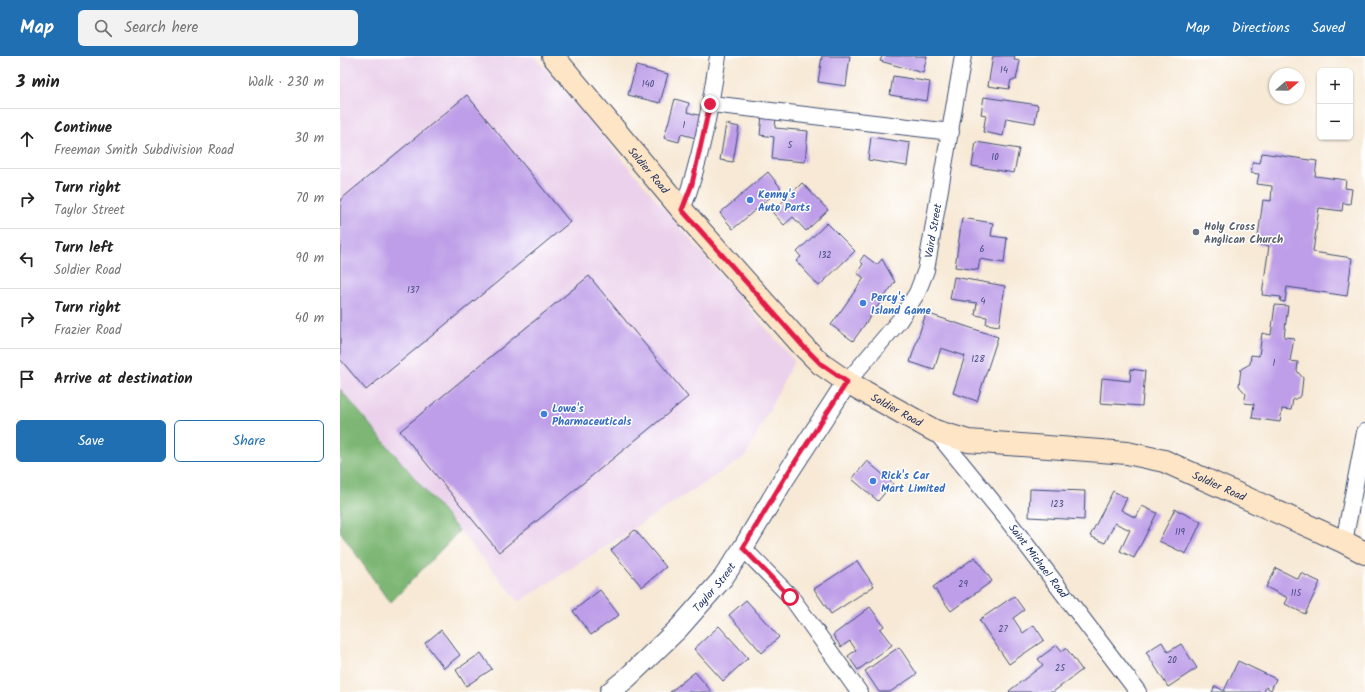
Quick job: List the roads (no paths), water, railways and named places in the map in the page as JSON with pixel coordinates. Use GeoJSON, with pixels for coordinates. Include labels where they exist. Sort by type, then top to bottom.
{"type":"FeatureCollection","features":[{"type":"Feature","properties":{"kind":"main road","name":"Soldier Road"},"geometry":{"type":"LineString","coordinates":[[553,56],[682,210],[803,346],[821,364],[847,382],[935,431],[968,441],[1127,453],[1164,461],[1344,542],[1365,553]]}},
{"type":"Feature","properties":{"kind":"street"},"geometry":{"type":"LineString","coordinates":[[682,210],[692,184],[710,104],[718,56]]}},
{"type":"Feature","properties":{"kind":"street","name":"Vaird Street"},"geometry":{"type":"LineString","coordinates":[[847,382],[899,320],[917,293],[926,270],[963,56]]}},
{"type":"Feature","properties":{"kind":"street"},"geometry":{"type":"LineString","coordinates":[[710,104],[951,132]]}},
{"type":"Feature","properties":{"kind":"street","name":"Taylor Street"},"geometry":{"type":"LineString","coordinates":[[610,692],[627,678],[679,628],[723,578],[743,548],[784,479],[847,382]]}},
{"type":"Feature","properties":{"kind":"street","name":"Saint Michael Road"},"geometry":{"type":"LineString","coordinates":[[935,431],[1006,518],[1138,692]]}},
{"type":"Feature","properties":{"kind":"street"},"geometry":{"type":"LineString","coordinates":[[1344,542],[1365,432]]}},
{"type":"Feature","properties":{"kind":"street"},"geometry":{"type":"LineString","coordinates":[[743,548],[790,597],[859,692]]}},
{"type":"Feature","properties":{"kind":"place","name":"Kenny's Auto Parts"},"geometry":{"type":"Point","coordinates":[750,200]}},
{"type":"Feature","properties":{"kind":"place","name":"Holy Cross Anglican Church"},"geometry":{"type":"Point","coordinates":[1196,232]}},
{"type":"Feature","properties":{"kind":"place","name":"Percy's Island Game"},"geometry":{"type":"Point","coordinates":[863,303]}},
{"type":"Feature","properties":{"kind":"place","name":"Lowe's Pharmaceuticals"},"geometry":{"type":"Point","coordinates":[544,414]}},
{"type":"Feature","properties":{"kind":"place","name":"Rick's Car Mart Limited"},"geometry":{"type":"Point","coordinates":[873,481]}}]}
